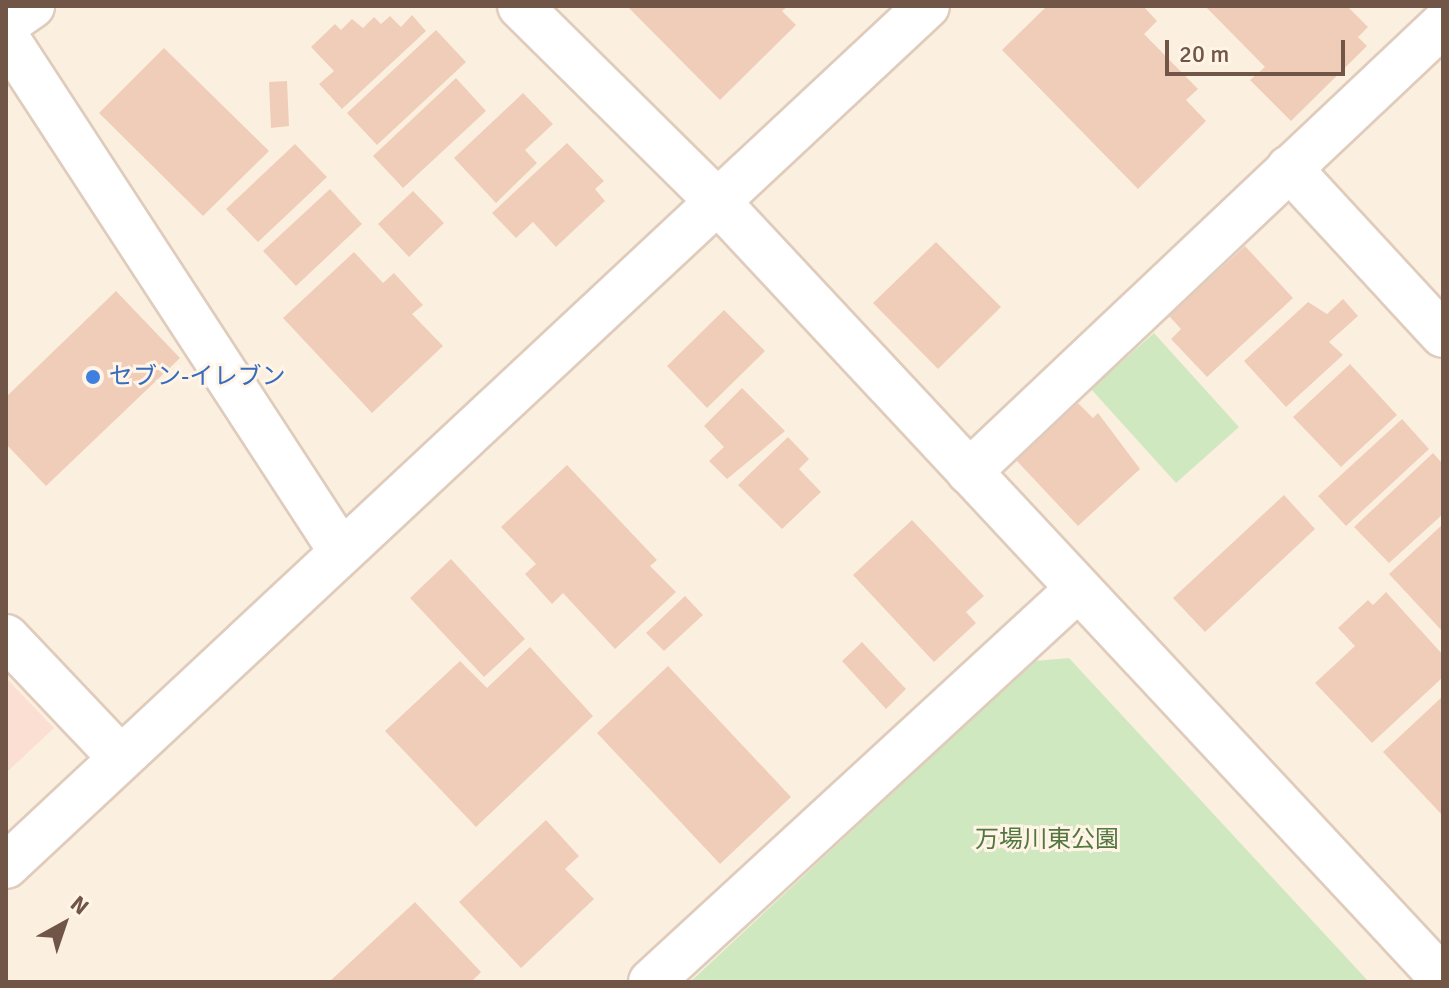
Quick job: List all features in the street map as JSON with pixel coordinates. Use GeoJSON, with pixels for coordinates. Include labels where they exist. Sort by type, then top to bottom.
{"type":"FeatureCollection","features":[{"type":"Feature","properties":{"kind":"street"},"geometry":{"type":"LineString","coordinates":[[6,24],[32,6]]}},
{"type":"Feature","properties":{"kind":"street"},"geometry":{"type":"LineString","coordinates":[[520,6],[718,202],[1443,979]]}},
{"type":"Feature","properties":{"kind":"street"},"geometry":{"type":"LineString","coordinates":[[6,866],[927,6]]}},
{"type":"Feature","properties":{"kind":"street"},"geometry":{"type":"LineString","coordinates":[[969,472],[1443,24]]}},
{"type":"Feature","properties":{"kind":"street"},"geometry":{"type":"LineString","coordinates":[[6,37],[341,551]]}},
{"type":"Feature","properties":{"kind":"street"},"geometry":{"type":"LineString","coordinates":[[1289,168],[1443,335]]}},
{"type":"Feature","properties":{"kind":"street"},"geometry":{"type":"LineString","coordinates":[[651,982],[1078,589]]}},
{"type":"Feature","properties":{"kind":"street"},"geometry":{"type":"LineString","coordinates":[[6,637],[121,758]]}},
{"type":"Feature","properties":{"kind":"shaded area"},"geometry":{"type":"Polygon","coordinates":[[[6,678],[54,728],[6,773],[6,678]]]}},
{"type":"Feature","properties":{"kind":"green space"},"geometry":{"type":"Polygon","coordinates":[[[1154,333],[1239,427],[1176,483],[1091,389],[1154,333]]]}},
{"type":"Feature","properties":{"kind":"green space","name":"万場川東公園"},"geometry":{"type":"Polygon","coordinates":[[[1069,658],[1369,982],[690,982],[1034,661],[1069,658]]]}},
{"type":"Feature","properties":{"kind":"building"},"geometry":{"type":"Polygon","coordinates":[[[627,6],[788,6],[782,11],[796,25],[720,100],[627,6]]]}},
{"type":"Feature","properties":{"kind":"building"},"geometry":{"type":"Polygon","coordinates":[[[1047,6],[1143,6],[1157,21],[1144,34],[1198,89],[1186,100],[1206,121],[1138,189],[1002,50],[1047,6]]]}},
{"type":"Feature","properties":{"kind":"building"},"geometry":{"type":"Polygon","coordinates":[[[1205,6],[1347,6],[1368,27],[1358,37],[1367,46],[1291,121],[1250,80],[1265,67],[1205,6]]]}},
{"type":"Feature","properties":{"kind":"building"},"geometry":{"type":"Polygon","coordinates":[[[412,15],[426,31],[342,109],[319,84],[334,71],[311,47],[335,24],[341,30],[352,19],[363,28],[374,17],[381,24],[390,16],[401,27],[412,15]]]}},
{"type":"Feature","properties":{"kind":"building"},"geometry":{"type":"Polygon","coordinates":[[[436,30],[466,62],[377,145],[347,113],[436,30]]]}},
{"type":"Feature","properties":{"kind":"building"},"geometry":{"type":"Polygon","coordinates":[[[164,48],[269,151],[203,216],[99,113],[164,48]]]}},
{"type":"Feature","properties":{"kind":"building"},"geometry":{"type":"Polygon","coordinates":[[[456,78],[486,111],[403,188],[373,156],[456,78]]]}},
{"type":"Feature","properties":{"kind":"building"},"geometry":{"type":"Polygon","coordinates":[[[287,81],[289,126],[271,128],[269,82],[287,81]]]}},
{"type":"Feature","properties":{"kind":"building"},"geometry":{"type":"Polygon","coordinates":[[[523,93],[553,124],[525,150],[537,163],[496,203],[454,158],[523,93]]]}},
{"type":"Feature","properties":{"kind":"building"},"geometry":{"type":"Polygon","coordinates":[[[567,143],[604,181],[595,189],[605,201],[556,247],[533,222],[516,238],[492,213],[567,143]]]}},
{"type":"Feature","properties":{"kind":"building"},"geometry":{"type":"Polygon","coordinates":[[[295,144],[327,177],[258,242],[226,209],[295,144]]]}},
{"type":"Feature","properties":{"kind":"building"},"geometry":{"type":"Polygon","coordinates":[[[330,189],[362,224],[296,286],[263,251],[330,189]]]}},
{"type":"Feature","properties":{"kind":"building"},"geometry":{"type":"Polygon","coordinates":[[[413,191],[444,223],[409,257],[378,224],[413,191]]]}},
{"type":"Feature","properties":{"kind":"building"},"geometry":{"type":"Polygon","coordinates":[[[936,242],[1001,307],[938,369],[873,303],[936,242]]]}},
{"type":"Feature","properties":{"kind":"building"},"geometry":{"type":"Polygon","coordinates":[[[1245,246],[1293,298],[1207,377],[1171,339],[1181,329],[1169,316],[1245,246]]]}},
{"type":"Feature","properties":{"kind":"building"},"geometry":{"type":"Polygon","coordinates":[[[354,252],[383,283],[394,273],[423,305],[412,314],[443,346],[372,413],[283,318],[354,252]]]}},
{"type":"Feature","properties":{"kind":"building","name":"セブン-イレブン"},"geometry":{"type":"Polygon","coordinates":[[[116,291],[180,358],[46,486],[6,444],[6,397],[116,291]]]}},
{"type":"Feature","properties":{"kind":"building"},"geometry":{"type":"Polygon","coordinates":[[[1343,299],[1358,316],[1329,342],[1343,355],[1286,407],[1244,361],[1308,302],[1327,314],[1343,299]]]}},
{"type":"Feature","properties":{"kind":"building"},"geometry":{"type":"Polygon","coordinates":[[[724,310],[765,351],[707,408],[667,366],[724,310]]]}},
{"type":"Feature","properties":{"kind":"building"},"geometry":{"type":"Polygon","coordinates":[[[1350,364],[1397,415],[1341,467],[1293,417],[1350,364]]]}},
{"type":"Feature","properties":{"kind":"building"},"geometry":{"type":"Polygon","coordinates":[[[742,388],[785,431],[727,479],[709,461],[724,447],[704,426],[742,388]]]}},
{"type":"Feature","properties":{"kind":"building"},"geometry":{"type":"Polygon","coordinates":[[[1078,403],[1093,418],[1098,413],[1140,469],[1078,526],[1016,460],[1078,403]]]}},
{"type":"Feature","properties":{"kind":"building"},"geometry":{"type":"Polygon","coordinates":[[[1402,419],[1429,449],[1346,526],[1318,496],[1402,419]]]}},
{"type":"Feature","properties":{"kind":"building"},"geometry":{"type":"Polygon","coordinates":[[[788,437],[809,459],[799,469],[821,492],[782,529],[738,485],[788,437]]]}},
{"type":"Feature","properties":{"kind":"building"},"geometry":{"type":"Polygon","coordinates":[[[1433,453],[1443,464],[1443,514],[1389,563],[1354,527],[1433,453]]]}},
{"type":"Feature","properties":{"kind":"building"},"geometry":{"type":"Polygon","coordinates":[[[567,465],[657,560],[650,566],[676,592],[615,649],[563,593],[552,604],[525,574],[536,564],[501,527],[567,465]]]}},
{"type":"Feature","properties":{"kind":"building"},"geometry":{"type":"Polygon","coordinates":[[[1284,495],[1315,529],[1205,632],[1173,598],[1284,495]]]}},
{"type":"Feature","properties":{"kind":"building"},"geometry":{"type":"Polygon","coordinates":[[[912,520],[984,596],[966,612],[976,623],[934,662],[853,575],[912,520]]]}},
{"type":"Feature","properties":{"kind":"building"},"geometry":{"type":"Polygon","coordinates":[[[1443,524],[1443,632],[1389,574],[1443,524]]]}},
{"type":"Feature","properties":{"kind":"building"},"geometry":{"type":"Polygon","coordinates":[[[451,559],[525,639],[484,677],[410,598],[451,559]]]}},
{"type":"Feature","properties":{"kind":"building"},"geometry":{"type":"Polygon","coordinates":[[[1386,592],[1443,655],[1443,677],[1372,743],[1315,683],[1355,646],[1338,628],[1368,600],[1373,605],[1386,592]]]}},
{"type":"Feature","properties":{"kind":"building"},"geometry":{"type":"Polygon","coordinates":[[[685,596],[703,615],[664,651],[646,633],[685,596]]]}},
{"type":"Feature","properties":{"kind":"building"},"geometry":{"type":"Polygon","coordinates":[[[862,642],[906,689],[886,709],[842,661],[862,642]]]}},
{"type":"Feature","properties":{"kind":"building"},"geometry":{"type":"Polygon","coordinates":[[[530,647],[593,716],[476,827],[385,731],[460,661],[487,688],[530,647]]]}},
{"type":"Feature","properties":{"kind":"building"},"geometry":{"type":"Polygon","coordinates":[[[668,666],[791,797],[720,864],[597,733],[668,666]]]}},
{"type":"Feature","properties":{"kind":"building"},"geometry":{"type":"Polygon","coordinates":[[[1443,696],[1443,816],[1383,752],[1443,696]]]}},
{"type":"Feature","properties":{"kind":"building"},"geometry":{"type":"Polygon","coordinates":[[[546,820],[579,856],[565,869],[594,899],[521,968],[459,902],[546,820]]]}},
{"type":"Feature","properties":{"kind":"building"},"geometry":{"type":"Polygon","coordinates":[[[415,902],[481,972],[471,982],[329,982],[415,902]]]}},
{"type":"Feature","properties":{"kind":"place","name":"セブン-イレブン"},"geometry":{"type":"Point","coordinates":[93,377]}}]}
